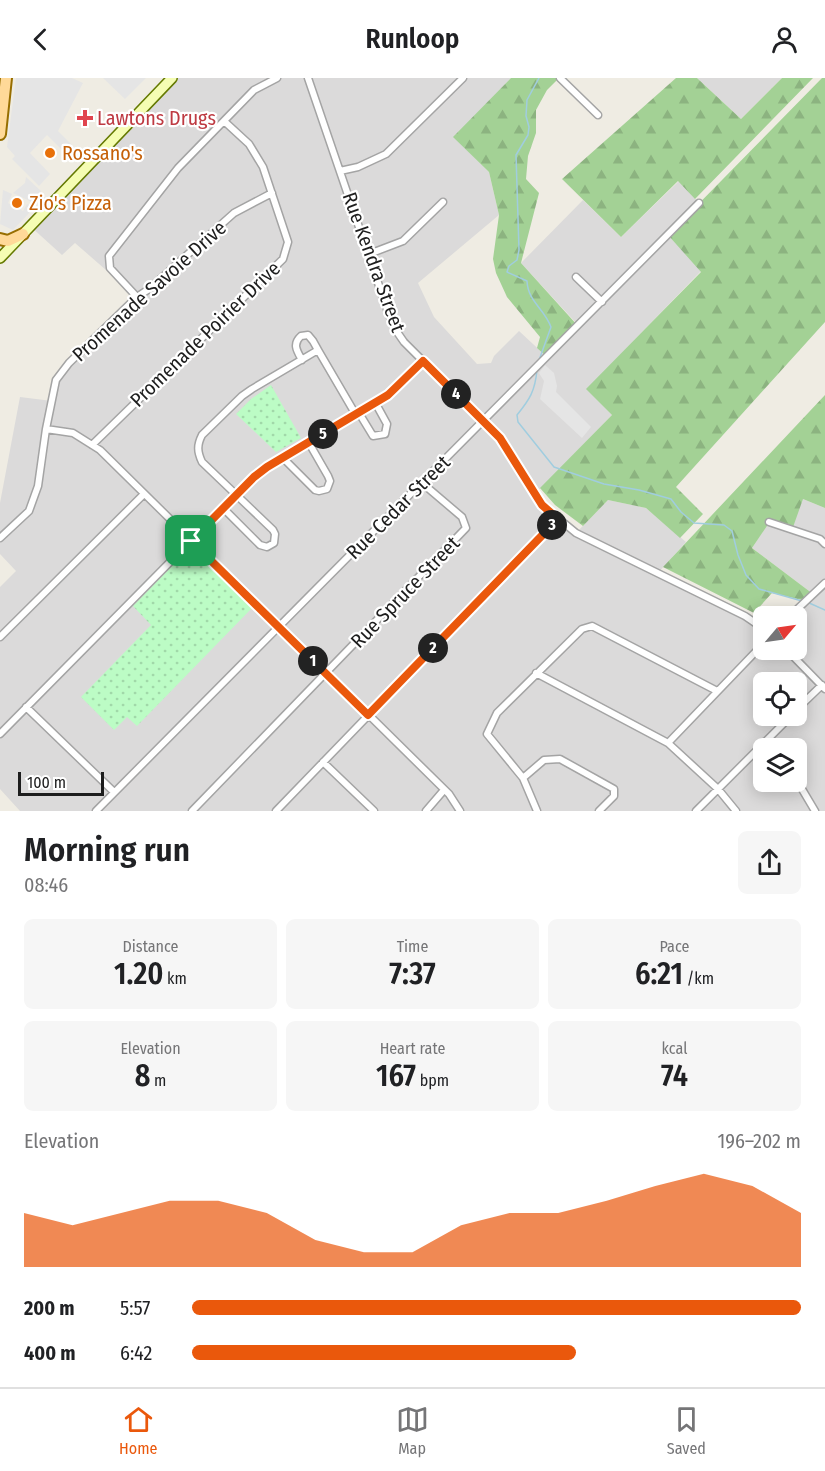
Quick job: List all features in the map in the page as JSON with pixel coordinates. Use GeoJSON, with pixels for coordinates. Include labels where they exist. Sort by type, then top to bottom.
{"type":"FeatureCollection","features":[{"type":"Feature","properties":{"kind":"main road"},"geometry":{"type":"LineString","coordinates":[[0,134],[6,78]]}},
{"type":"Feature","properties":{"kind":"main road"},"geometry":{"type":"LineString","coordinates":[[0,258],[172,78]]}},
{"type":"Feature","properties":{"kind":"main road"},"geometry":{"type":"LineString","coordinates":[[0,239],[8,240],[22,234]]}},
{"type":"Feature","properties":{"kind":"street"},"geometry":{"type":"LineString","coordinates":[[137,297],[110,268],[109,256],[178,168],[254,90],[278,78]]}},
{"type":"Feature","properties":{"kind":"street","name":"Rue Kendra Street"},"geometry":{"type":"LineString","coordinates":[[308,78],[395,329],[404,342],[500,438],[542,505],[558,519],[576,533],[753,621]]}},
{"type":"Feature","properties":{"kind":"street"},"geometry":{"type":"LineString","coordinates":[[560,78],[598,115]]}},
{"type":"Feature","properties":{"kind":"street"},"geometry":{"type":"LineString","coordinates":[[340,171],[358,167],[386,154],[460,79]]}},
{"type":"Feature","properties":{"kind":"street","name":"Promenade Poirier Drive"},"geometry":{"type":"LineString","coordinates":[[92,445],[283,259],[288,242],[263,167],[249,144],[224,121]]}},
{"type":"Feature","properties":{"kind":"street","name":"Promenade Savoie Drive"},"geometry":{"type":"LineString","coordinates":[[0,538],[29,511],[38,486],[56,380],[69,363],[137,297],[150,289],[234,213],[272,193]]}},
{"type":"Feature","properties":{"kind":"street"},"geometry":{"type":"LineString","coordinates":[[369,254],[403,241],[443,202]]}},
{"type":"Feature","properties":{"kind":"street","name":"Rue Cedar Street"},"geometry":{"type":"LineString","coordinates":[[96,811],[699,203]]}},
{"type":"Feature","properties":{"kind":"street"},"geometry":{"type":"LineString","coordinates":[[576,277],[602,302]]}},
{"type":"Feature","properties":{"kind":"street"},"geometry":{"type":"LineString","coordinates":[[302,360],[295,343],[301,336],[308,335],[374,436],[385,434],[387,424],[376,404]]}},
{"type":"Feature","properties":{"kind":"street"},"geometry":{"type":"LineString","coordinates":[[224,509],[260,545],[267,547],[274,543],[273,530],[202,462],[198,453],[198,443],[202,435],[242,396],[318,350]]}},
{"type":"Feature","properties":{"kind":"street"},"geometry":{"type":"LineString","coordinates":[[0,734],[254,477],[376,404],[423,361]]}},
{"type":"Feature","properties":{"kind":"street"},"geometry":{"type":"LineString","coordinates":[[46,429],[73,434],[92,445],[444,790],[460,811]]}},
{"type":"Feature","properties":{"kind":"street"},"geometry":{"type":"LineString","coordinates":[[283,458],[315,490],[327,489],[330,481],[309,443]]}},
{"type":"Feature","properties":{"kind":"street","name":"Rue Spruce Street"},"geometry":{"type":"LineString","coordinates":[[192,811],[466,528],[462,517],[422,483]]}},
{"type":"Feature","properties":{"kind":"street"},"geometry":{"type":"LineString","coordinates":[[0,636],[144,494]]}},
{"type":"Feature","properties":{"kind":"street"},"geometry":{"type":"LineString","coordinates":[[278,810],[558,519]]}},
{"type":"Feature","properties":{"kind":"street"},"geometry":{"type":"LineString","coordinates":[[770,522],[820,539],[825,544]]}},
{"type":"Feature","properties":{"kind":"street"},"geometry":{"type":"LineString","coordinates":[[801,606],[825,583]]}},
{"type":"Feature","properties":{"kind":"street"},"geometry":{"type":"LineString","coordinates":[[537,811],[523,778],[487,734],[497,713],[582,629],[592,626],[717,691]]}},
{"type":"Feature","properties":{"kind":"street"},"geometry":{"type":"LineString","coordinates":[[668,743],[753,654]]}},
{"type":"Feature","properties":{"kind":"street"},"geometry":{"type":"LineString","coordinates":[[797,660],[823,687],[807,701]]}},
{"type":"Feature","properties":{"kind":"street"},"geometry":{"type":"LineString","coordinates":[[536,673],[668,743],[717,789],[736,811]]}},
{"type":"Feature","properties":{"kind":"street"},"geometry":{"type":"LineString","coordinates":[[26,707],[114,792]]}},
{"type":"Feature","properties":{"kind":"street"},"geometry":{"type":"LineString","coordinates":[[768,738],[781,726]]}},
{"type":"Feature","properties":{"kind":"street"},"geometry":{"type":"LineString","coordinates":[[696,811],[753,753]]}},
{"type":"Feature","properties":{"kind":"street"},"geometry":{"type":"LineString","coordinates":[[523,778],[544,760],[560,759],[614,789],[614,796],[599,811]]}},
{"type":"Feature","properties":{"kind":"street"},"geometry":{"type":"LineString","coordinates":[[323,762],[374,811]]}},
{"type":"Feature","properties":{"kind":"street"},"geometry":{"type":"LineString","coordinates":[[426,811],[444,790]]}},
{"type":"Feature","properties":{"kind":"street"},"geometry":{"type":"LineString","coordinates":[[804,792],[815,811]]}},
{"type":"Feature","properties":{"kind":"shaded area"},"geometry":{"type":"Polygon","coordinates":[[[16,78],[72,78],[83,83],[58,131],[74,147],[67,155],[47,135],[30,153],[50,174],[39,186],[12,159],[15,156],[7,147],[16,78]]]}},
{"type":"Feature","properties":{"kind":"shaded area"},"geometry":{"type":"Polygon","coordinates":[[[103,78],[146,78],[125,99],[103,78]]]}},
{"type":"Feature","properties":{"kind":"shaded area"},"geometry":{"type":"Polygon","coordinates":[[[172,78],[511,78],[454,137],[489,172],[499,215],[418,283],[434,317],[477,364],[491,363],[494,356],[519,331],[547,357],[578,325],[521,263],[583,200],[621,237],[679,181],[699,203],[701,271],[587,389],[612,415],[535,494],[542,505],[576,533],[608,500],[646,508],[686,542],[657,574],[753,622],[753,660],[807,660],[807,606],[800,606],[813,594],[752,548],[769,522],[803,499],[825,508],[825,811],[20,811],[0,789],[0,587],[16,571],[0,554],[0,503],[20,397],[52,401],[56,380],[137,297],[75,243],[62,255],[30,226],[172,78]]]}},
{"type":"Feature","properties":{"kind":"shaded area"},"geometry":{"type":"Polygon","coordinates":[[[697,78],[782,78],[741,119],[697,78]]]}},
{"type":"Feature","properties":{"kind":"shaded area"},"geometry":{"type":"Polygon","coordinates":[[[26,177],[41,191],[32,202],[13,193],[25,183],[26,177]]]}},
{"type":"Feature","properties":{"kind":"shaded area"},"geometry":{"type":"Polygon","coordinates":[[[3,190],[12,194],[8,203],[23,211],[27,204],[34,208],[13,230],[0,224],[3,190]]]}},
{"type":"Feature","properties":{"kind":"shaded area"},"geometry":{"type":"Polygon","coordinates":[[[545,365],[554,373],[556,392],[591,427],[582,438],[540,399],[544,381],[539,373],[545,365]]]}},
{"type":"Feature","properties":{"kind":"green space"},"geometry":{"type":"Polygon","coordinates":[[[511,78],[559,78],[547,90],[536,110],[536,133],[528,156],[526,179],[539,193],[521,263],[578,326],[547,357],[537,348],[540,337],[507,297],[496,273],[493,259],[499,215],[489,172],[453,137],[511,78]]]}},
{"type":"Feature","properties":{"kind":"green space"},"geometry":{"type":"Polygon","coordinates":[[[676,78],[697,78],[741,119],[782,78],[813,78],[695,199],[678,181],[621,237],[562,179],[676,78]]]}},
{"type":"Feature","properties":{"kind":"green space"},"geometry":{"type":"Polygon","coordinates":[[[822,78],[825,78],[825,322],[676,487],[703,514],[680,538],[646,508],[608,500],[583,526],[555,505],[540,488],[612,415],[586,389],[701,272],[668,235],[822,78]]]}},
{"type":"Feature","properties":{"kind":"green space"},"geometry":{"type":"Polygon","coordinates":[[[271,385],[301,438],[276,452],[236,414],[251,399],[271,385]]]}},
{"type":"Feature","properties":{"kind":"green space"},"geometry":{"type":"Polygon","coordinates":[[[825,395],[825,508],[803,499],[792,530],[769,523],[752,548],[813,594],[806,601],[772,593],[760,606],[753,606],[753,612],[663,567],[825,395]]]}},
{"type":"Feature","properties":{"kind":"green space"},"geometry":{"type":"Polygon","coordinates":[[[191,547],[252,608],[137,726],[127,717],[114,730],[81,697],[151,625],[133,606],[191,547]]]}},
{"type":"Feature","properties":{"kind":"waterway"},"geometry":{"type":"LineString","coordinates":[[538,363],[551,327],[533,300],[527,281],[507,272],[509,266],[517,260],[519,250],[516,155],[528,135],[527,100],[539,78]]}},
{"type":"Feature","properties":{"kind":"waterway"},"geometry":{"type":"LineString","coordinates":[[537,370],[531,394],[517,415],[518,422],[554,467],[604,484],[671,499],[694,523],[724,525],[732,531],[746,575],[759,589],[802,601]]}},
{"type":"Feature","properties":{"kind":"waterway"},"geometry":{"type":"LineString","coordinates":[[807,602],[825,610]]}},
{"type":"Feature","properties":{"kind":"place","name":"Lawtons Drugs"},"geometry":{"type":"Point","coordinates":[85,118]}},
{"type":"Feature","properties":{"kind":"place","name":"Rossano's"},"geometry":{"type":"Point","coordinates":[50,153]}},
{"type":"Feature","properties":{"kind":"place","name":"Zio's Pizza"},"geometry":{"type":"Point","coordinates":[17,203]}},
{"type":"Feature","properties":{"kind":"route"},"geometry":{"type":"LineString","coordinates":[[423,361],[500,438],[542,505],[558,519],[368,715],[191,541],[254,477],[267,467],[376,404],[423,361]]}}]}
